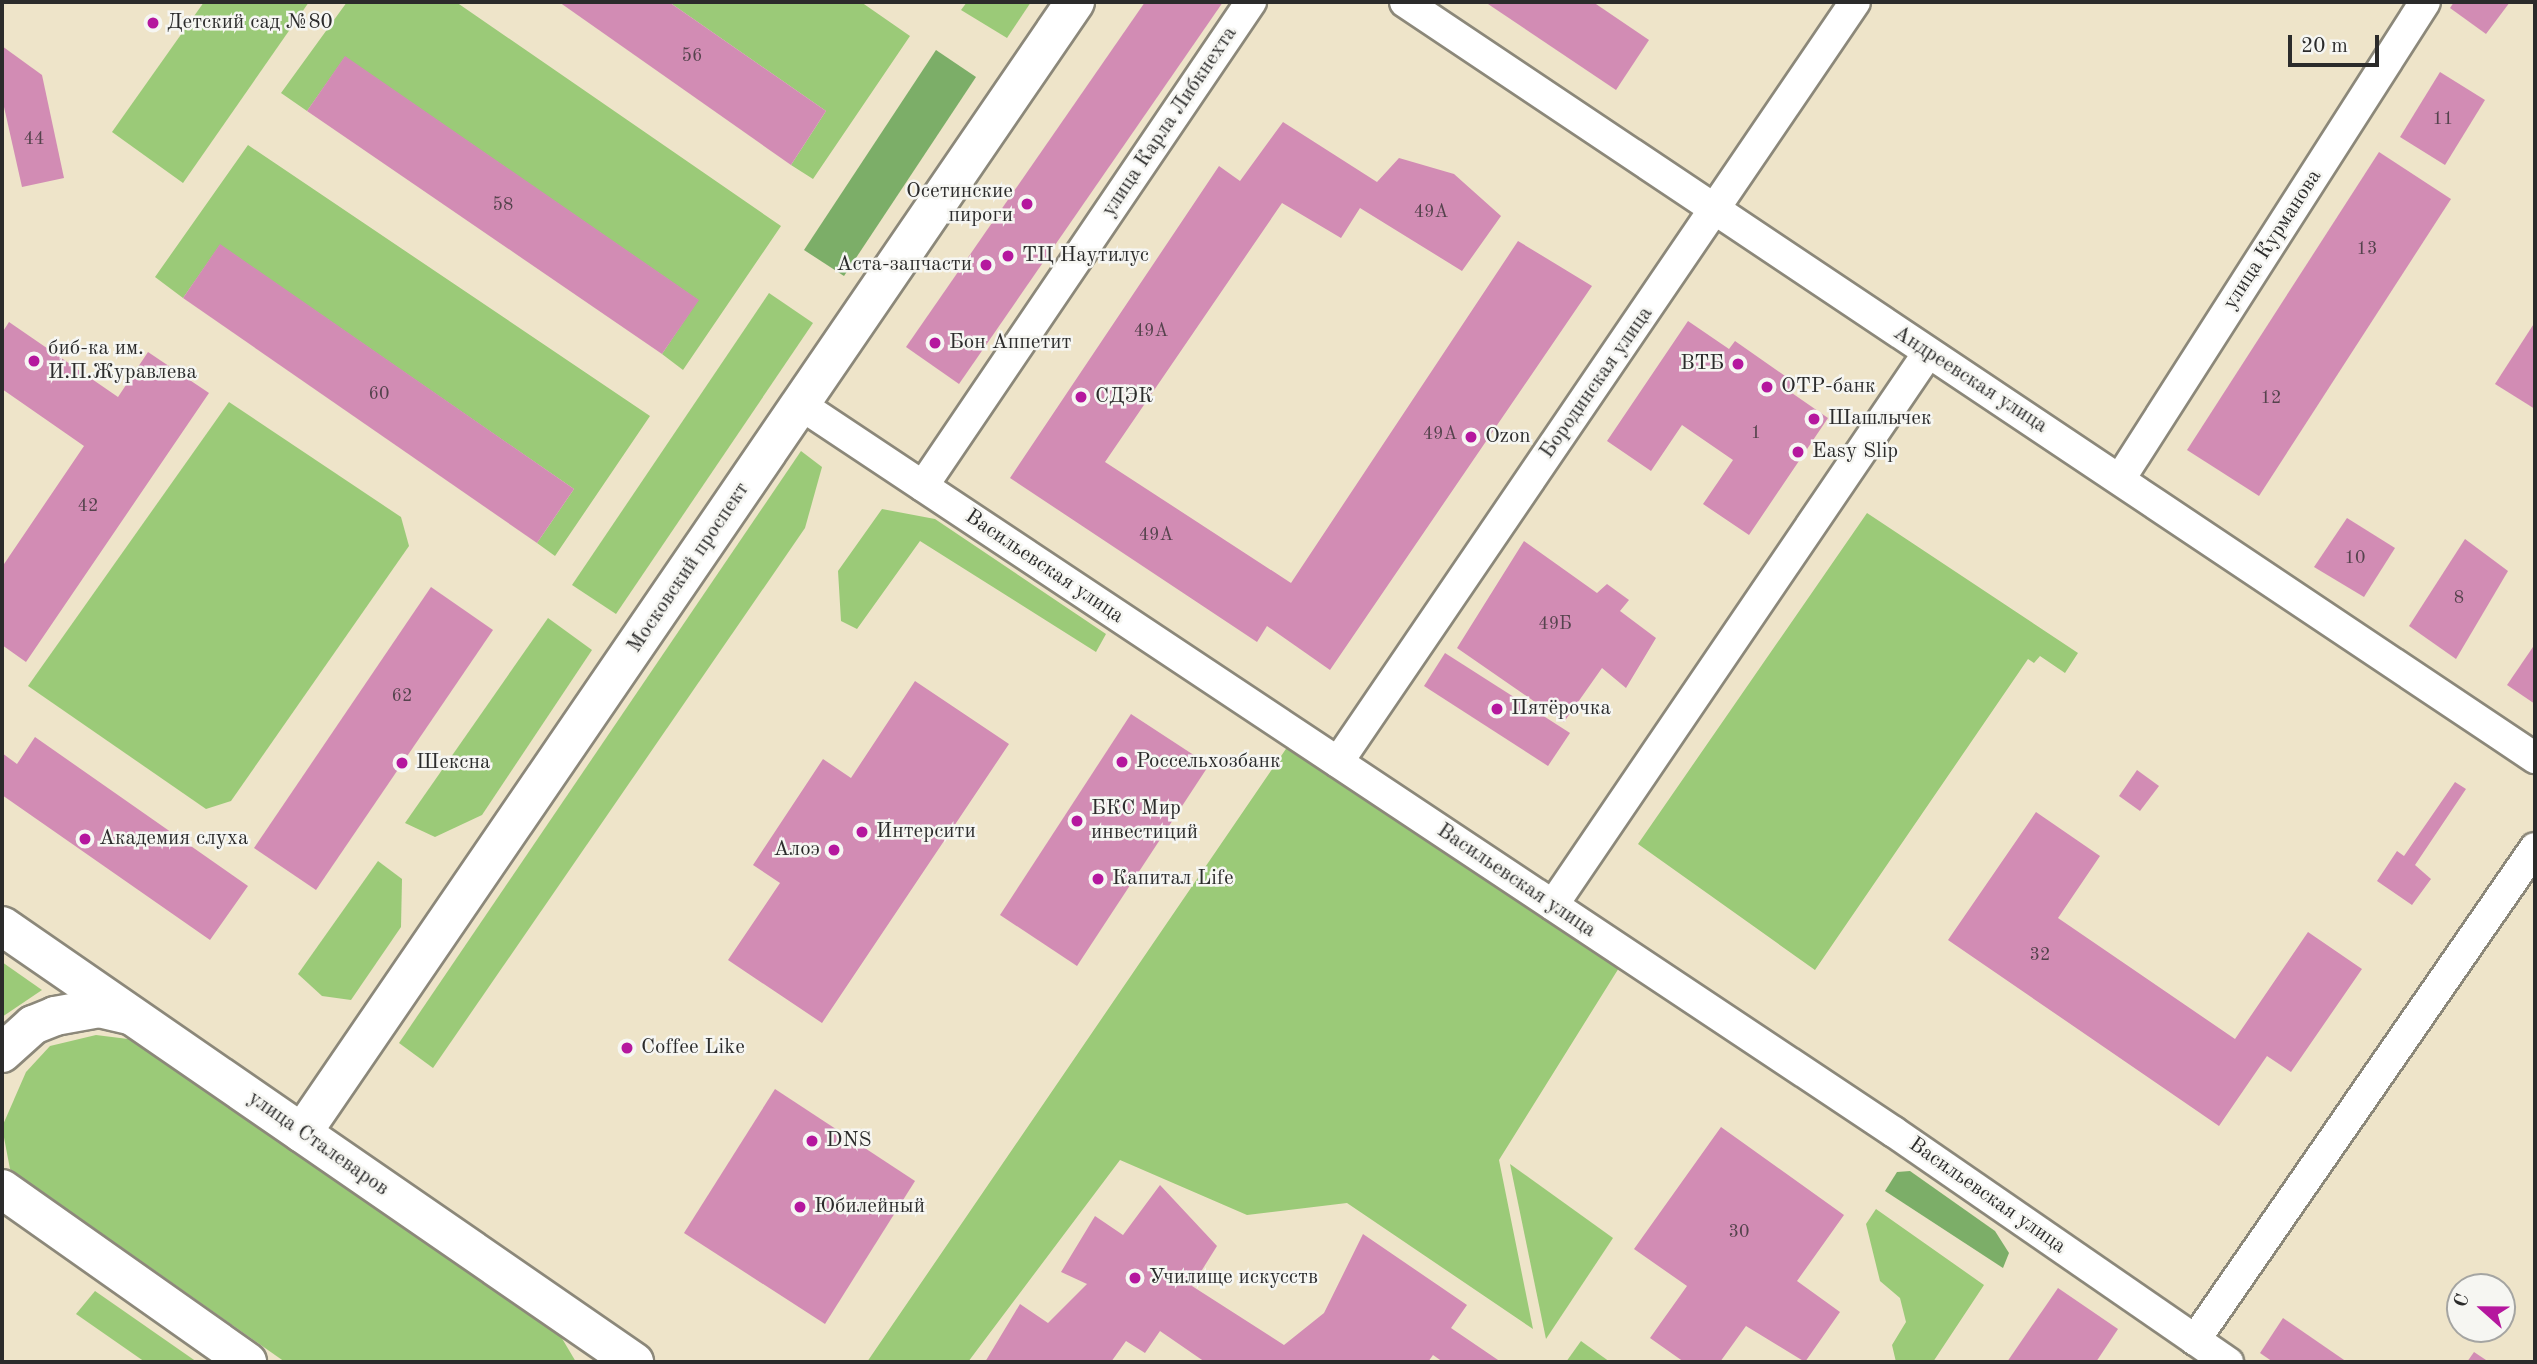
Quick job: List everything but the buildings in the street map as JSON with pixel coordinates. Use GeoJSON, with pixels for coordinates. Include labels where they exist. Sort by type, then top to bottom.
{"type":"FeatureCollection","features":[{"type":"Feature","properties":{"kind":"street","name":"Московский проспект"},"geometry":{"type":"LineString","coordinates":[[302,1133],[1075,2]]}},
{"type":"Feature","properties":{"kind":"street","name":"улица Карла Либкнехта"},"geometry":{"type":"LineString","coordinates":[[923,486],[1251,2]]}},
{"type":"Feature","properties":{"kind":"street","name":"Андреевская улица"},"geometry":{"type":"LineString","coordinates":[[1405,2],[2535,758]]}},
{"type":"Feature","properties":{"kind":"street","name":"Бородинская улица"},"geometry":{"type":"LineString","coordinates":[[1338,762],[1718,210],[1855,2]]}},
{"type":"Feature","properties":{"kind":"street","name":"улица Курманова"},"geometry":{"type":"LineString","coordinates":[[2120,479],[2426,2]]}},
{"type":"Feature","properties":{"kind":"street"},"geometry":{"type":"LineString","coordinates":[[1553,905],[1928,353]]}},
{"type":"Feature","properties":{"kind":"street","name":"Васильевская улица"},"geometry":{"type":"LineString","coordinates":[[801,405],[1553,905],[2228,1362]]}},
{"type":"Feature","properties":{"kind":"street"},"geometry":{"type":"LineString","coordinates":[[2195,1340],[2535,848]]}},
{"type":"Feature","properties":{"kind":"street","name":"улица Сталеваров"},"geometry":{"type":"LineString","coordinates":[[2,926],[634,1362]]}},
{"type":"Feature","properties":{"kind":"street"},"geometry":{"type":"LineString","coordinates":[[2,1053],[33,1025],[55,1016],[99,1009],[131,1015]]}},
{"type":"Feature","properties":{"kind":"street"},"geometry":{"type":"LineString","coordinates":[[2,1189],[247,1362]]}},
{"type":"Feature","properties":{"kind":"street"},"geometry":{"type":"LineString","coordinates":[[568,1316],[597,1350],[599,1362]]}},
{"type":"Feature","properties":{"kind":"green space"},"geometry":{"type":"Polygon","coordinates":[[[204,2],[309,2],[183,183],[112,132],[204,2]]]}},
{"type":"Feature","properties":{"kind":"green space"},"geometry":{"type":"Polygon","coordinates":[[[347,2],[456,2],[781,226],[683,370],[662,354],[698,300],[345,57],[307,111],[281,93],[347,2]]]}},
{"type":"Feature","properties":{"kind":"green space"},"geometry":{"type":"Polygon","coordinates":[[[669,2],[861,2],[910,36],[813,179],[791,165],[826,111],[669,2]]]}},
{"type":"Feature","properties":{"kind":"green space"},"geometry":{"type":"Polygon","coordinates":[[[967,2],[1031,2],[1007,38],[961,10],[967,2]]]}},
{"type":"Feature","properties":{"kind":"green space"},"geometry":{"type":"Polygon","coordinates":[[[936,50],[976,77],[844,276],[804,250],[936,50]]]}},
{"type":"Feature","properties":{"kind":"green space"},"geometry":{"type":"Polygon","coordinates":[[[248,145],[650,416],[555,556],[537,543],[574,489],[220,245],[183,298],[155,277],[248,145]]]}},
{"type":"Feature","properties":{"kind":"green space"},"geometry":{"type":"Polygon","coordinates":[[[769,293],[813,323],[616,614],[572,585],[769,293]]]}},
{"type":"Feature","properties":{"kind":"green space"},"geometry":{"type":"Polygon","coordinates":[[[229,402],[401,517],[409,546],[231,801],[206,809],[28,686],[229,402]]]}},
{"type":"Feature","properties":{"kind":"green space"},"geometry":{"type":"Polygon","coordinates":[[[801,451],[822,467],[805,528],[433,1068],[399,1043],[801,451]]]}},
{"type":"Feature","properties":{"kind":"green space"},"geometry":{"type":"Polygon","coordinates":[[[882,509],[935,519],[1106,634],[1096,652],[920,541],[857,629],[841,621],[838,571],[882,509]]]}},
{"type":"Feature","properties":{"kind":"green space"},"geometry":{"type":"Polygon","coordinates":[[[1867,513],[2078,653],[2065,673],[2040,656],[2034,663],[2028,659],[1815,970],[1638,844],[1867,513]]]}},
{"type":"Feature","properties":{"kind":"green space"},"geometry":{"type":"Polygon","coordinates":[[[548,618],[592,650],[482,815],[435,837],[405,823],[548,618]]]}},
{"type":"Feature","properties":{"kind":"green space"},"geometry":{"type":"Polygon","coordinates":[[[1290,743],[1622,963],[1499,1160],[1533,1329],[1347,1203],[1247,1215],[1120,1160],[968,1362],[867,1362],[1290,743]]]}},
{"type":"Feature","properties":{"kind":"green space"},"geometry":{"type":"Polygon","coordinates":[[[378,861],[402,879],[401,927],[351,1000],[322,996],[298,974],[378,861]]]}},
{"type":"Feature","properties":{"kind":"green space"},"geometry":{"type":"Polygon","coordinates":[[[2,962],[42,990],[2,1017],[2,962]]]}},
{"type":"Feature","properties":{"kind":"green space"},"geometry":{"type":"Polygon","coordinates":[[[96,1035],[136,1040],[557,1330],[576,1362],[285,1362],[10,1169],[2,1127],[26,1072],[50,1046],[96,1035]]]}},
{"type":"Feature","properties":{"kind":"green space"},"geometry":{"type":"Polygon","coordinates":[[[1510,1164],[1613,1238],[1546,1339],[1510,1164]]]}},
{"type":"Feature","properties":{"kind":"green space"},"geometry":{"type":"Polygon","coordinates":[[[1910,1171],[1995,1231],[2009,1253],[2003,1268],[1885,1191],[1897,1172],[1910,1171]]]}},
{"type":"Feature","properties":{"kind":"green space"},"geometry":{"type":"Polygon","coordinates":[[[1876,1209],[1984,1285],[1933,1362],[1896,1362],[1892,1345],[1906,1322],[1900,1298],[1880,1281],[1866,1224],[1876,1209]]]}},
{"type":"Feature","properties":{"kind":"green space"},"geometry":{"type":"Polygon","coordinates":[[[95,1291],[197,1362],[145,1362],[76,1314],[95,1291]]]}},
{"type":"Feature","properties":{"kind":"green space"},"geometry":{"type":"Polygon","coordinates":[[[1581,1341],[1610,1362],[1566,1362],[1581,1341]]]}},
{"type":"Feature","properties":{"kind":"place","name":"Детский сад №80"},"geometry":{"type":"Point","coordinates":[153,23]}},
{"type":"Feature","properties":{"kind":"place","name":"Осетинские пироги"},"geometry":{"type":"Point","coordinates":[1027,204]}},
{"type":"Feature","properties":{"kind":"place","name":"ТЦ Наутилус"},"geometry":{"type":"Point","coordinates":[1008,256]}},
{"type":"Feature","properties":{"kind":"place","name":"Аста-запчасти"},"geometry":{"type":"Point","coordinates":[986,265]}},
{"type":"Feature","properties":{"kind":"place","name":"Бон Аппетит"},"geometry":{"type":"Point","coordinates":[935,343]}},
{"type":"Feature","properties":{"kind":"place","name":"биб-ка им. И.П.Журавлева"},"geometry":{"type":"Point","coordinates":[34,361]}},
{"type":"Feature","properties":{"kind":"place","name":"ВТБ"},"geometry":{"type":"Point","coordinates":[1738,364]}},
{"type":"Feature","properties":{"kind":"place","name":"OTP-банк"},"geometry":{"type":"Point","coordinates":[1767,387]}},
{"type":"Feature","properties":{"kind":"place","name":"СДЭК"},"geometry":{"type":"Point","coordinates":[1081,397]}},
{"type":"Feature","properties":{"kind":"place","name":"Шашлычек"},"geometry":{"type":"Point","coordinates":[1814,419]}},
{"type":"Feature","properties":{"kind":"place","name":"Ozon"},"geometry":{"type":"Point","coordinates":[1471,437]}},
{"type":"Feature","properties":{"kind":"place","name":"Easy Slip"},"geometry":{"type":"Point","coordinates":[1798,452]}},
{"type":"Feature","properties":{"kind":"place","name":"Пятёрочка"},"geometry":{"type":"Point","coordinates":[1497,709]}},
{"type":"Feature","properties":{"kind":"place","name":"Россельхозбанк"},"geometry":{"type":"Point","coordinates":[1122,762]}},
{"type":"Feature","properties":{"kind":"place","name":"Шексна"},"geometry":{"type":"Point","coordinates":[402,763]}},
{"type":"Feature","properties":{"kind":"place","name":"БКС Мир инвестиций"},"geometry":{"type":"Point","coordinates":[1077,821]}},
{"type":"Feature","properties":{"kind":"place","name":"Интерсити"},"geometry":{"type":"Point","coordinates":[862,832]}},
{"type":"Feature","properties":{"kind":"place","name":"Академия слуха"},"geometry":{"type":"Point","coordinates":[85,839]}},
{"type":"Feature","properties":{"kind":"place","name":"Алоэ"},"geometry":{"type":"Point","coordinates":[834,850]}},
{"type":"Feature","properties":{"kind":"place","name":"Капитал Life"},"geometry":{"type":"Point","coordinates":[1098,879]}},
{"type":"Feature","properties":{"kind":"place","name":"Coffee Like"},"geometry":{"type":"Point","coordinates":[627,1048]}},
{"type":"Feature","properties":{"kind":"place","name":"DNS"},"geometry":{"type":"Point","coordinates":[812,1141]}},
{"type":"Feature","properties":{"kind":"place","name":"Юбилейный"},"geometry":{"type":"Point","coordinates":[800,1207]}},
{"type":"Feature","properties":{"kind":"place","name":"Училище искусств"},"geometry":{"type":"Point","coordinates":[1135,1278]}}]}
